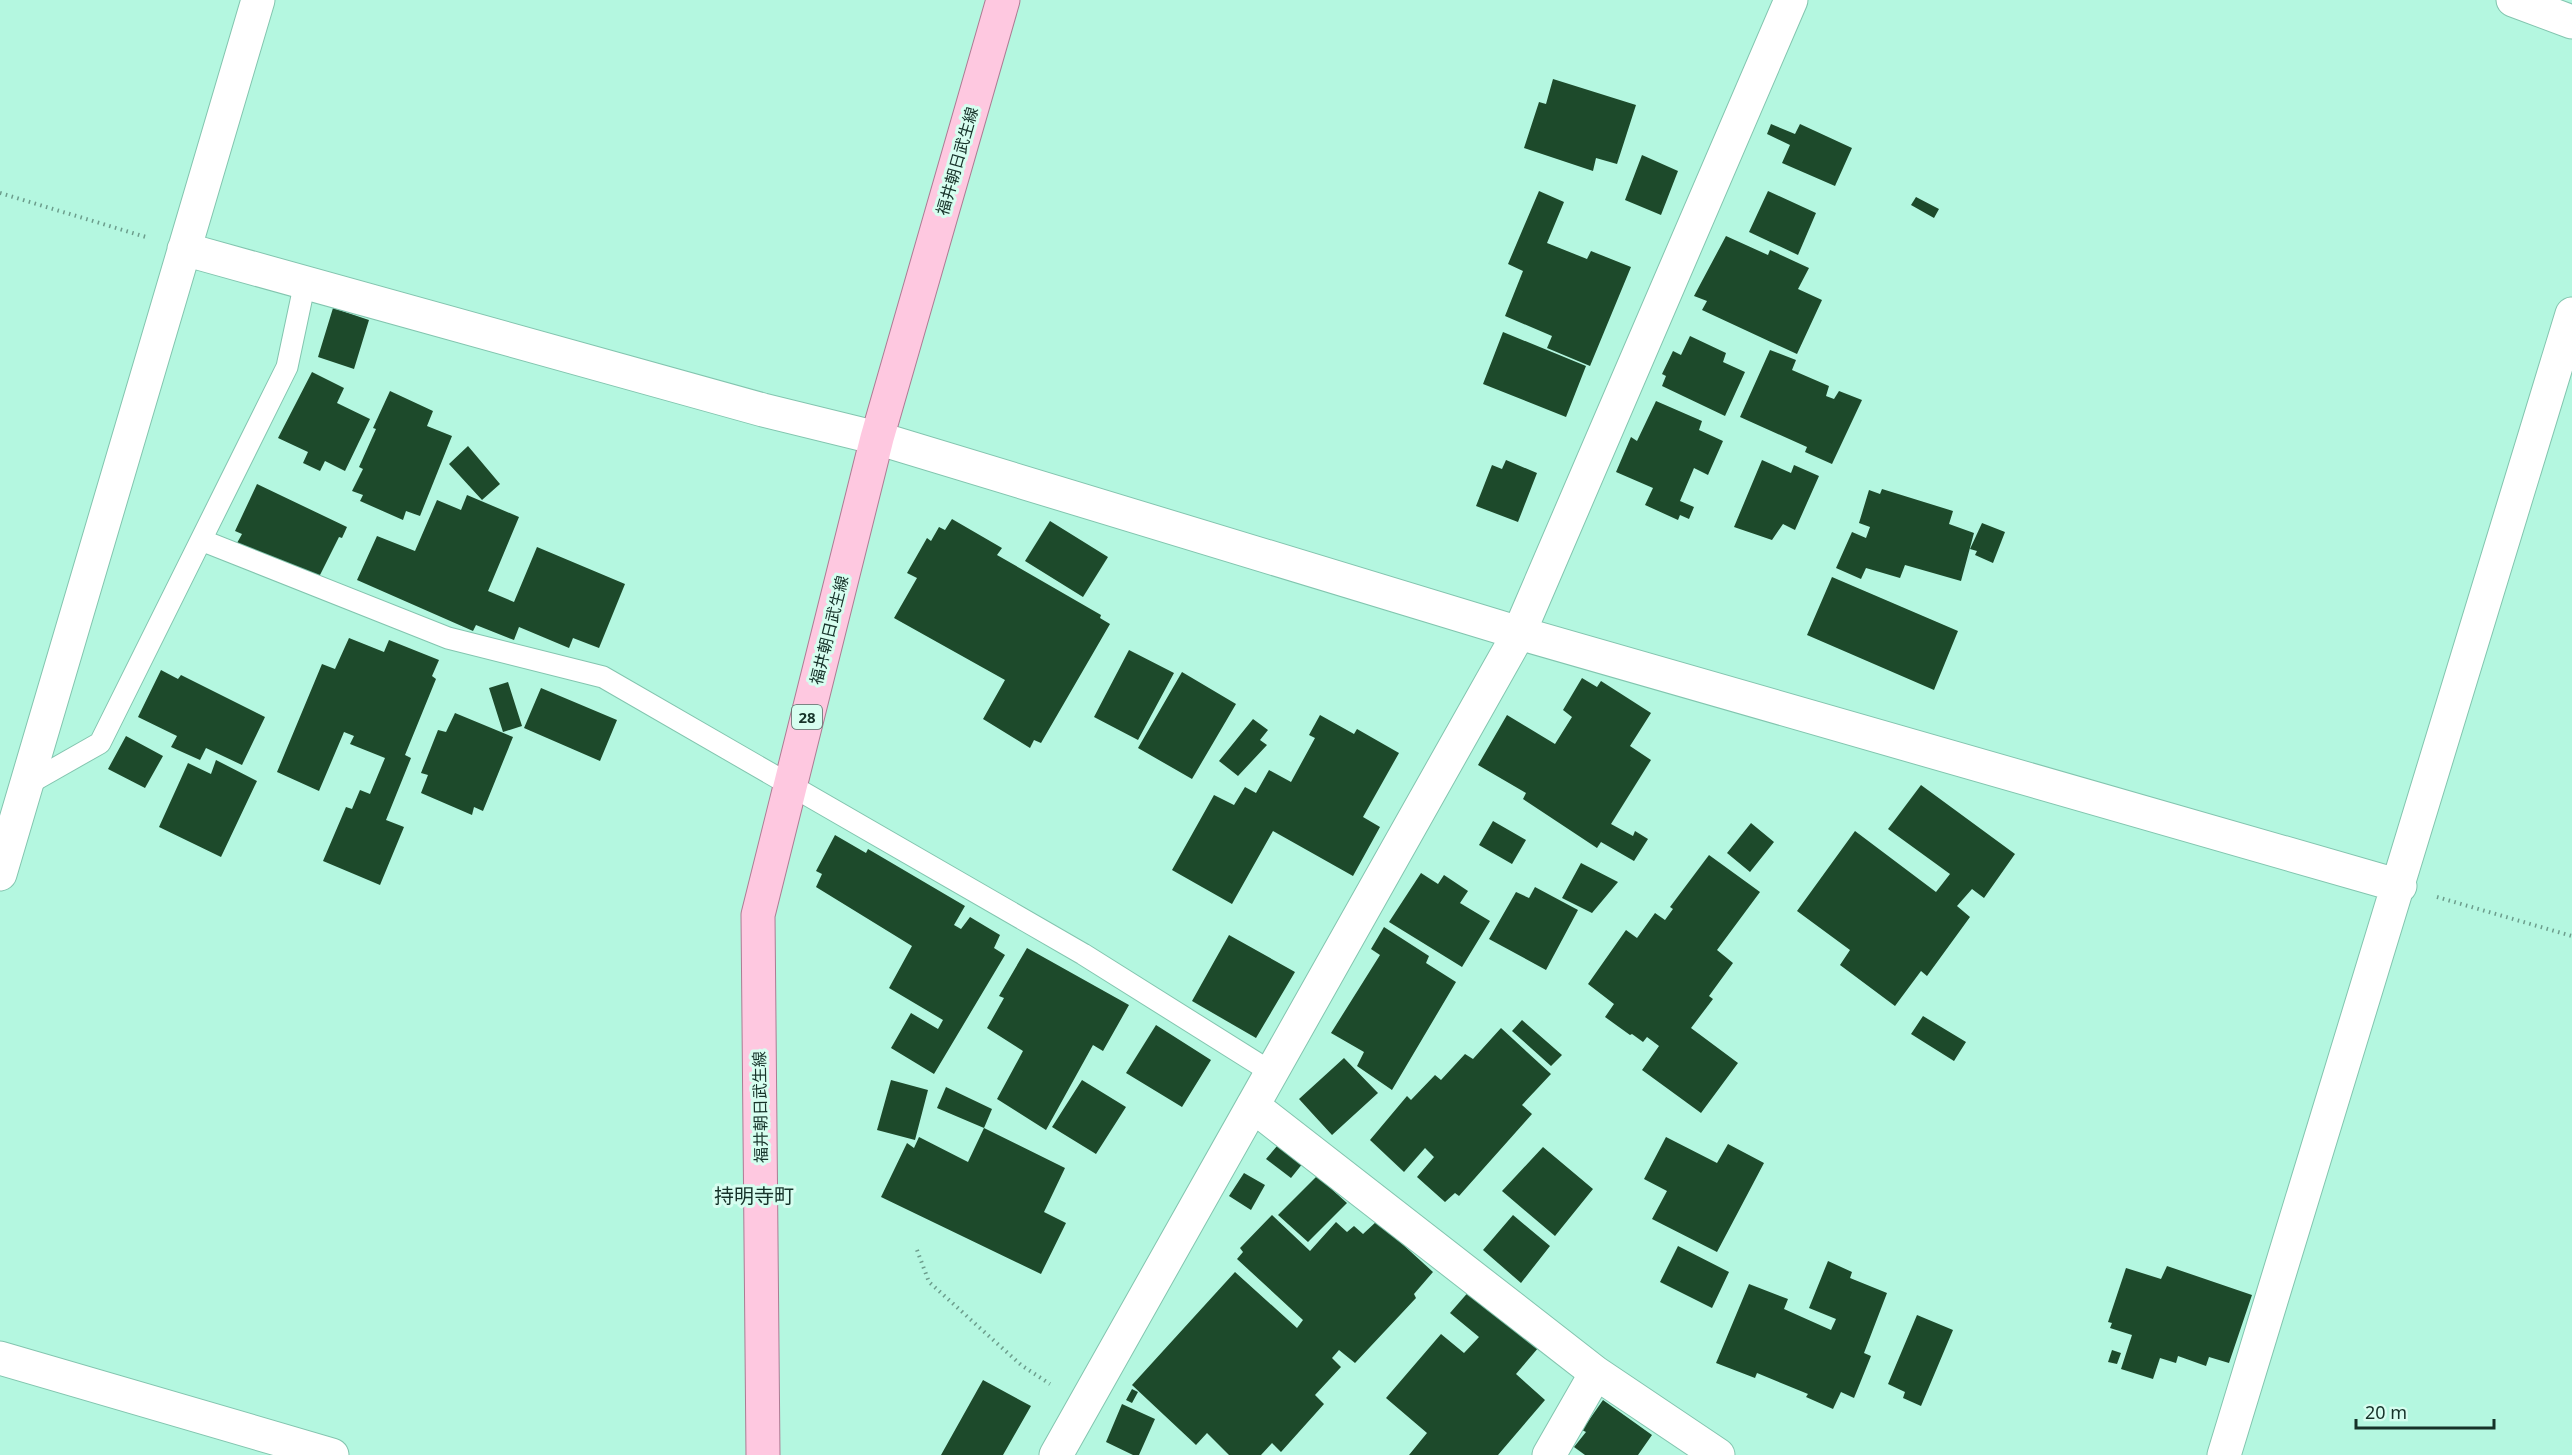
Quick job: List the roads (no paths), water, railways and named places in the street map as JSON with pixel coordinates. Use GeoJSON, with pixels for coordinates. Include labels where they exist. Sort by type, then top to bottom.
{"type":"FeatureCollection","features":[{"type":"Feature","properties":{"kind":"main road","name":"福井朝日武生線"},"geometry":{"type":"LineString","coordinates":[[763,1455],[758,915],[877,438],[1003,0]]}},
{"type":"Feature","properties":{"kind":"street"},"geometry":{"type":"LineString","coordinates":[[0,874],[258,0]]}},
{"type":"Feature","properties":{"kind":"street"},"geometry":{"type":"LineString","coordinates":[[1056,1455],[1518,633],[1791,0]]}},
{"type":"Feature","properties":{"kind":"street"},"geometry":{"type":"LineString","coordinates":[[2513,0],[2572,22]]}},
{"type":"Feature","properties":{"kind":"street"},"geometry":{"type":"LineString","coordinates":[[184,249],[763,410],[877,438],[1518,633],[2400,885]]}},
{"type":"Feature","properties":{"kind":"street"},"geometry":{"type":"LineString","coordinates":[[2224,1455],[2400,885],[2572,314]]}},
{"type":"Feature","properties":{"kind":"street"},"geometry":{"type":"LineString","coordinates":[[1252,1106],[1596,1373],[1718,1455]]}},
{"type":"Feature","properties":{"kind":"street"},"geometry":{"type":"LineString","coordinates":[[0,1358],[332,1455]]}},
{"type":"Feature","properties":{"kind":"street"},"geometry":{"type":"LineString","coordinates":[[1549,1455],[1596,1373]]}},
{"type":"Feature","properties":{"kind":"lane"},"geometry":{"type":"LineString","coordinates":[[26,785],[99,743],[287,367],[304,282]]}},
{"type":"Feature","properties":{"kind":"lane"},"geometry":{"type":"LineString","coordinates":[[201,540],[448,638],[603,677],[1083,954],[1271,1072]]}},
{"type":"Feature","properties":{"kind":"district","name":"持明寺町"},"geometry":{"type":"Point","coordinates":[754,1195]}}]}
